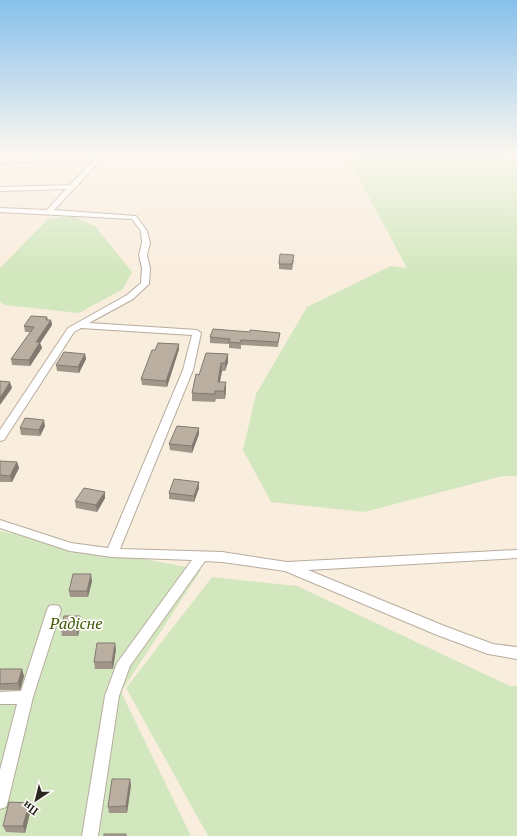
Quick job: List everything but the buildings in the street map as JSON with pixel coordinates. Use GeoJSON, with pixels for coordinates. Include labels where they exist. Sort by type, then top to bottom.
{"type":"FeatureCollection","features":[{"type":"Feature","properties":{"kind":"street"},"geometry":{"type":"LineString","coordinates":[[50,210],[67,192]]}},
{"type":"Feature","properties":{"kind":"street"},"geometry":{"type":"LineString","coordinates":[[0,210],[50,210],[73,214],[134,217],[144,231],[146,243],[143,255],[146,268],[145,284],[130,297],[71,330],[0,438]]}},
{"type":"Feature","properties":{"kind":"street"},"geometry":{"type":"LineString","coordinates":[[79,325],[197,333],[188,370],[112,552]]}},
{"type":"Feature","properties":{"kind":"street"},"geometry":{"type":"LineString","coordinates":[[0,524],[70,547],[112,552],[202,556],[287,567],[517,554]]}},
{"type":"Feature","properties":{"kind":"street"},"geometry":{"type":"LineString","coordinates":[[90,836],[112,696],[124,663],[202,556]]}},
{"type":"Feature","properties":{"kind":"street"},"geometry":{"type":"LineString","coordinates":[[287,567],[442,631],[493,650],[517,653]]}},
{"type":"Feature","properties":{"kind":"street"},"geometry":{"type":"LineString","coordinates":[[0,801],[26,697],[54,610]]}},
{"type":"Feature","properties":{"kind":"street"},"geometry":{"type":"LineString","coordinates":[[0,698],[26,697]]}},
{"type":"Feature","properties":{"kind":"green space"},"geometry":{"type":"Polygon","coordinates":[[[366,192],[517,192],[517,476],[503,476],[364,512],[271,502],[243,450],[256,394],[307,307],[391,266],[407,268],[366,192]]]}},
{"type":"Feature","properties":{"kind":"green space"},"geometry":{"type":"Polygon","coordinates":[[[72,216],[95,226],[132,272],[123,289],[79,313],[5,305],[0,302],[0,268],[48,219],[72,216]]]}},
{"type":"Feature","properties":{"kind":"green space","name":"Радісне"},"geometry":{"type":"Polygon","coordinates":[[[0,531],[201,570],[121,692],[191,836],[0,836],[0,531]]]}},
{"type":"Feature","properties":{"kind":"green space"},"geometry":{"type":"Polygon","coordinates":[[[212,577],[297,586],[510,686],[517,686],[517,836],[208,836],[126,688],[212,577]]]}}]}
